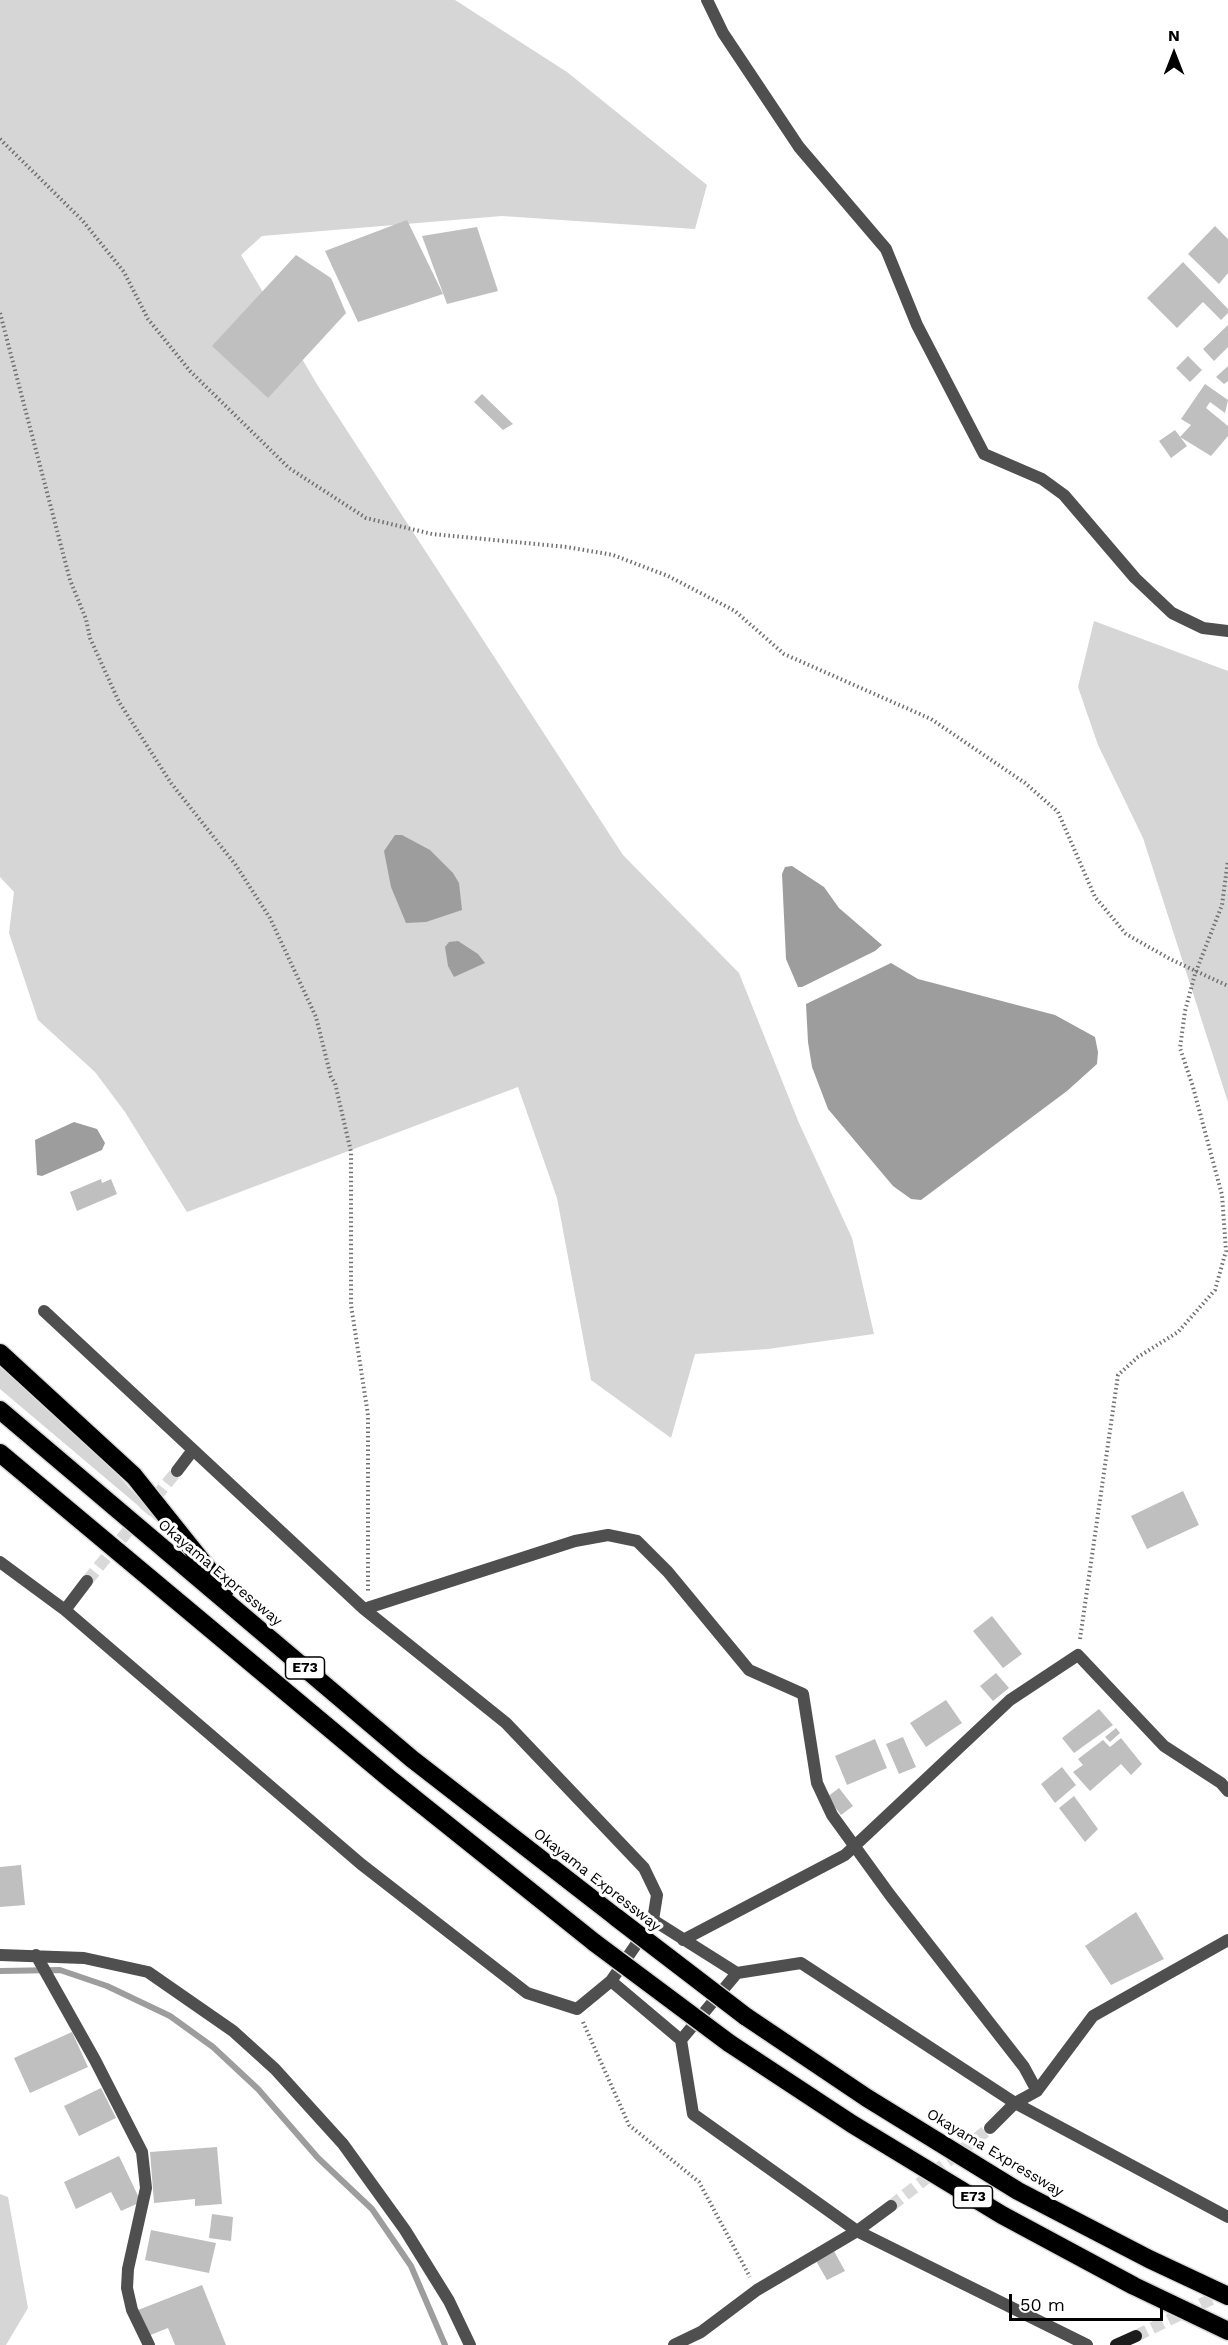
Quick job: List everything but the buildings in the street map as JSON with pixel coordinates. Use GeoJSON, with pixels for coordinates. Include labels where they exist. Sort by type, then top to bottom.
{"type":"FeatureCollection","features":[{"type":"Feature","properties":{"kind":"highway"},"geometry":{"type":"LineString","coordinates":[[0,1353],[134,1476],[253,1624]]}},
{"type":"Feature","properties":{"kind":"highway","name":"Okayama Expressway"},"geometry":{"type":"LineString","coordinates":[[0,1410],[412,1759],[745,2016],[867,2098],[1018,2191],[1149,2259],[1228,2296]]}},
{"type":"Feature","properties":{"kind":"highway","name":"E73"},"geometry":{"type":"LineString","coordinates":[[0,1455],[390,1779],[594,1943],[729,2043],[852,2124],[1002,2215],[1134,2286],[1228,2331]]}},
{"type":"Feature","properties":{"kind":"main road"},"geometry":{"type":"LineString","coordinates":[[1116,2345],[1136,2336]]}},
{"type":"Feature","properties":{"kind":"street"},"geometry":{"type":"LineString","coordinates":[[708,0],[723,33],[799,147],[886,249],[917,325],[984,454],[1042,479],[1064,495],[1135,578],[1172,613],[1203,628],[1228,631]]}},
{"type":"Feature","properties":{"kind":"street"},"geometry":{"type":"LineString","coordinates":[[0,1562],[65,1610],[361,1864],[527,1993],[577,2009],[611,1981],[653,1920],[657,1895],[644,1868],[506,1723],[364,1609],[44,1311]]}},
{"type":"Feature","properties":{"kind":"street"},"geometry":{"type":"LineString","coordinates":[[177,1471],[194,1450]]}},
{"type":"Feature","properties":{"kind":"street"},"geometry":{"type":"LineString","coordinates":[[364,1609],[575,1541],[608,1535],[637,1541],[668,1572],[749,1670],[803,1694],[817,1783],[832,1815],[1024,2067],[1037,2091]]}},
{"type":"Feature","properties":{"kind":"street"},"geometry":{"type":"LineString","coordinates":[[65,1610],[87,1581]]}},
{"type":"Feature","properties":{"kind":"street"},"geometry":{"type":"LineString","coordinates":[[684,1940],[845,1855],[1010,1700],[1078,1655],[1164,1746],[1221,1783],[1228,1791]]}},
{"type":"Feature","properties":{"kind":"street"},"geometry":{"type":"LineString","coordinates":[[653,1920],[737,1973],[801,1963],[1015,2103],[1228,2217]]}},
{"type":"Feature","properties":{"kind":"street"},"geometry":{"type":"LineString","coordinates":[[990,2128],[1015,2103],[1037,2091],[1093,2016],[1228,1940]]}},
{"type":"Feature","properties":{"kind":"street"},"geometry":{"type":"LineString","coordinates":[[0,1956],[39,1960],[84,1958],[148,1972],[233,2031],[258,2054],[343,2144],[405,2230],[449,2301],[470,2345]]}},
{"type":"Feature","properties":{"kind":"street"},"geometry":{"type":"LineString","coordinates":[[39,1960],[95,2060],[142,2152],[146,2188],[128,2270],[128,2288],[132,2310],[149,2345]]}},
{"type":"Feature","properties":{"kind":"street"},"geometry":{"type":"LineString","coordinates":[[681,2040],[737,1973]]}},
{"type":"Feature","properties":{"kind":"street"},"geometry":{"type":"LineString","coordinates":[[611,1981],[681,2040],[693,2114],[857,2231],[1087,2345]]}},
{"type":"Feature","properties":{"kind":"street"},"geometry":{"type":"LineString","coordinates":[[674,2345],[700,2332],[757,2290],[857,2231],[891,2206]]}},
{"type":"Feature","properties":{"kind":"path"},"geometry":{"type":"LineString","coordinates":[[0,139],[82,220],[124,272],[148,319],[190,371],[289,468],[366,518],[432,534],[567,547],[614,555],[668,576],[735,611],[784,654],[931,719],[1025,783],[1058,812],[1095,897],[1126,934],[1228,986]]}},
{"type":"Feature","properties":{"kind":"path"},"geometry":{"type":"LineString","coordinates":[[0,313],[70,580],[86,619],[90,638],[119,702],[165,774],[235,864],[270,918],[316,1017],[331,1077],[335,1083],[351,1152],[351,1305],[368,1415],[368,1595],[364,1609]]}},
{"type":"Feature","properties":{"kind":"path"},"geometry":{"type":"LineString","coordinates":[[1078,1655],[1118,1375],[1137,1357],[1178,1332],[1215,1290],[1226,1251],[1222,1195],[1180,1048],[1185,1011],[1197,971],[1222,905],[1228,860]]}},
{"type":"Feature","properties":{"kind":"path"},"geometry":{"type":"LineString","coordinates":[[577,2009],[629,2125],[699,2182],[757,2290]]}},
{"type":"Feature","properties":{"kind":"shaded area"},"geometry":{"type":"Polygon","coordinates":[[[0,0],[455,0],[567,72],[707,185],[695,229],[502,216],[262,236],[241,255],[318,386],[623,855],[739,973],[799,1123],[852,1238],[874,1334],[768,1349],[695,1354],[671,1438],[591,1380],[557,1198],[518,1087],[187,1212],[125,1112],[95,1072],[38,1020],[9,933],[14,892],[0,877],[0,0]]]}},
{"type":"Feature","properties":{"kind":"shaded area"},"geometry":{"type":"Polygon","coordinates":[[[1094,621],[1228,671],[1228,1102],[1143,838],[1098,745],[1078,687],[1094,621]]]}},
{"type":"Feature","properties":{"kind":"shaded area"},"geometry":{"type":"Polygon","coordinates":[[[395,835],[402,835],[430,850],[453,873],[459,883],[462,910],[426,922],[406,923],[391,887],[384,851],[395,835]]]}},
{"type":"Feature","properties":{"kind":"shaded area"},"geometry":{"type":"Polygon","coordinates":[[[792,866],[824,887],[839,908],[882,945],[875,951],[802,987],[798,987],[786,959],[782,874],[785,867],[792,866]]]}},
{"type":"Feature","properties":{"kind":"shaded area"},"geometry":{"type":"Polygon","coordinates":[[[458,941],[478,954],[485,963],[454,977],[448,966],[445,947],[449,942],[458,941]]]}},
{"type":"Feature","properties":{"kind":"shaded area"},"geometry":{"type":"Polygon","coordinates":[[[891,963],[918,979],[1055,1015],[1095,1037],[1098,1052],[1097,1064],[1067,1091],[921,1200],[911,1199],[893,1186],[828,1109],[812,1067],[808,1042],[806,1004],[891,963]]]}},
{"type":"Feature","properties":{"kind":"shaded area"},"geometry":{"type":"Polygon","coordinates":[[[74,1122],[97,1129],[105,1143],[102,1150],[42,1176],[37,1175],[35,1140],[74,1122]]]}},
{"type":"Feature","properties":{"kind":"shaded area"},"geometry":{"type":"Polygon","coordinates":[[[0,1365],[101,1456],[167,1530],[0,1389],[0,1365]]]}},
{"type":"Feature","properties":{"kind":"shaded area"},"geometry":{"type":"Polygon","coordinates":[[[0,2194],[8,2197],[28,2308],[6,2345],[0,2345],[0,2194]]]}},
{"type":"Feature","properties":{"kind":"waterway"},"geometry":{"type":"LineString","coordinates":[[0,1971],[60,1970],[107,1986],[170,2016],[213,2047],[258,2089],[318,2158],[372,2209],[411,2266],[445,2345]]}},
{"type":"Feature","properties":{"kind":"tunnel"},"geometry":{"type":"LineString","coordinates":[[87,1581],[177,1471]]}},
{"type":"Feature","properties":{"kind":"tunnel"},"geometry":{"type":"LineString","coordinates":[[891,2206],[990,2128]]}},
{"type":"Feature","properties":{"kind":"tunnel"},"geometry":{"type":"LineString","coordinates":[[1136,2336],[1226,2292]]}}]}
